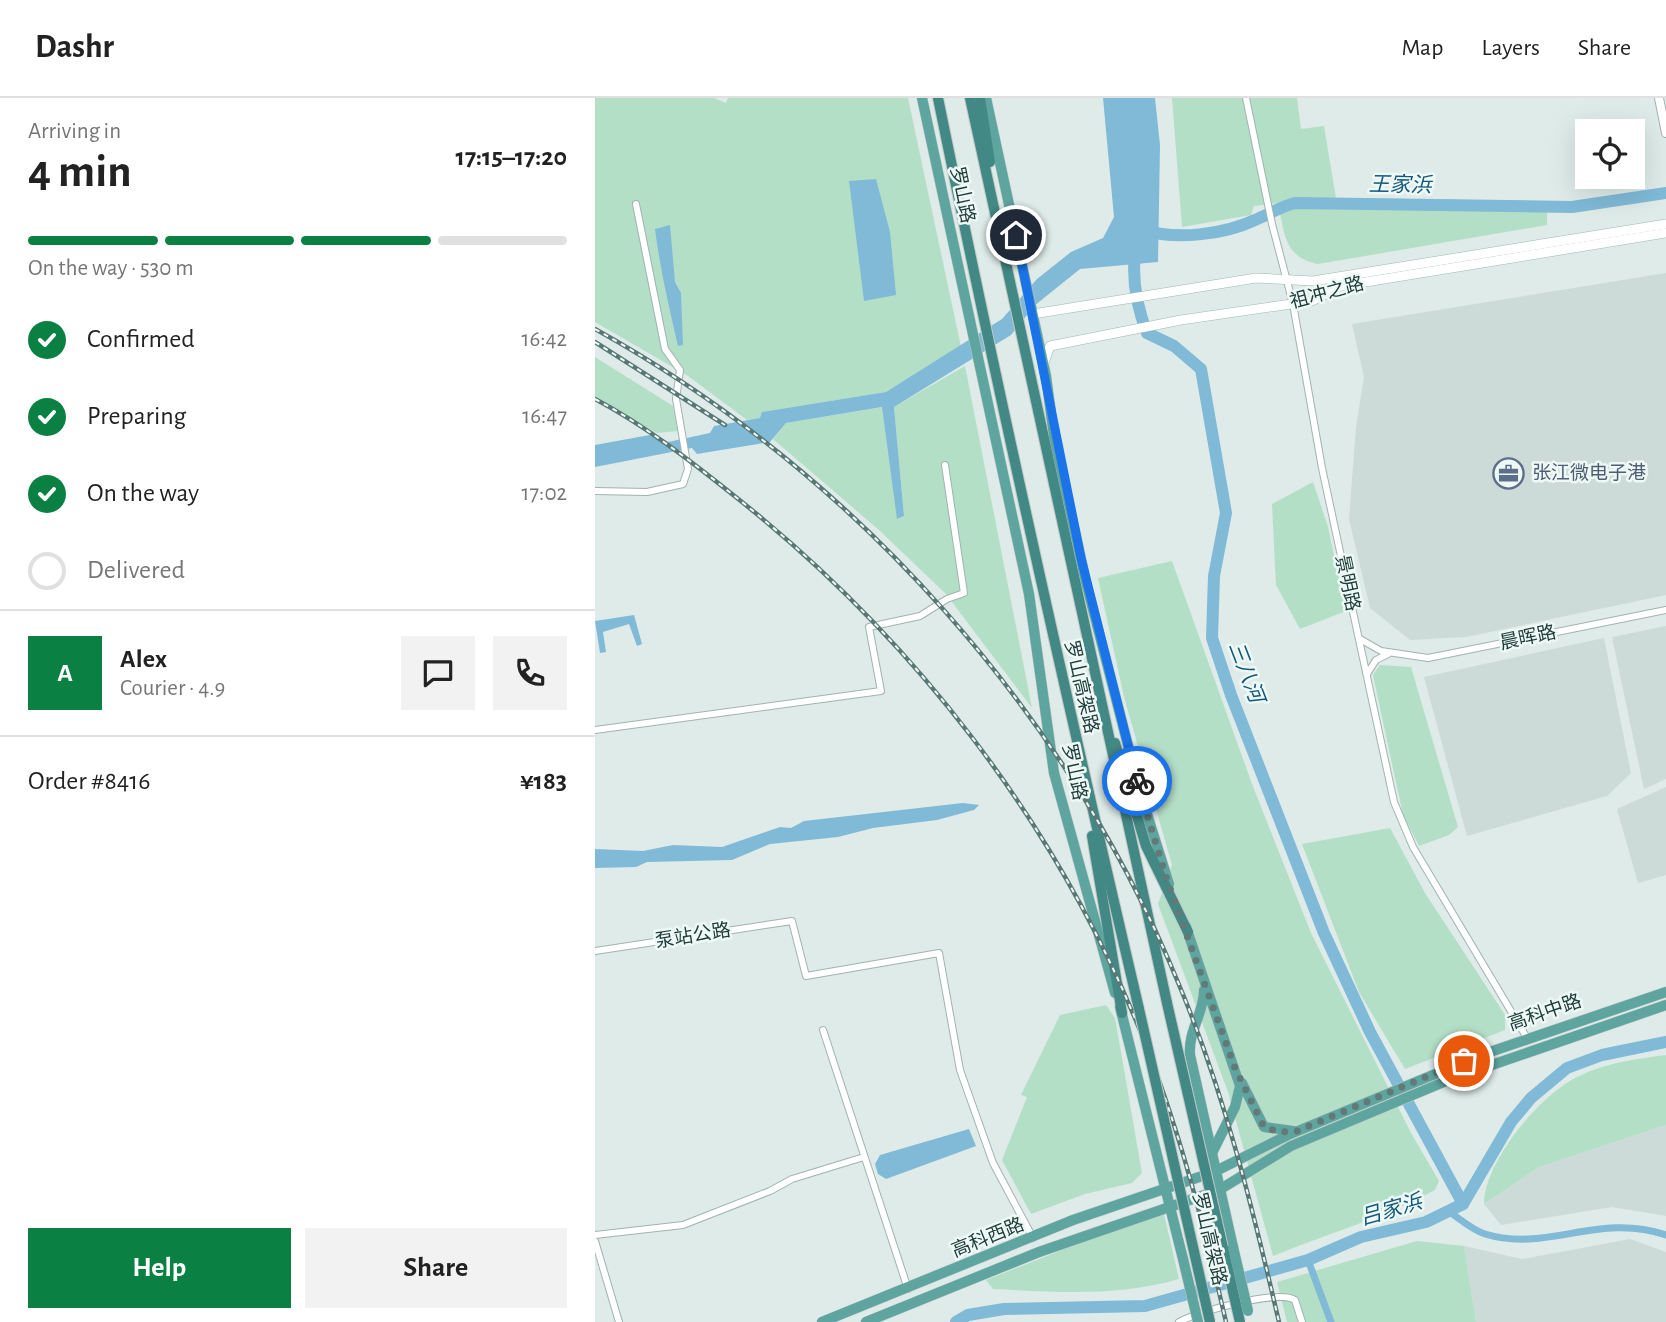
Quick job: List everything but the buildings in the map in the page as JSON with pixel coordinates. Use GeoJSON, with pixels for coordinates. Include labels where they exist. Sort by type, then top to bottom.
{"type":"FeatureCollection","features":[{"type":"Feature","properties":{"kind":"highway","name":"罗山高架路"},"geometry":{"type":"LineString","coordinates":[[938,98],[991,360],[1068,710],[1210,1322]]}},
{"type":"Feature","properties":{"kind":"highway","name":"罗山高架路"},"geometry":{"type":"LineString","coordinates":[[970,98],[1101,704],[1240,1322]]}},
{"type":"Feature","properties":{"kind":"highway"},"geometry":{"type":"LineString","coordinates":[[980,98],[1000,238]]}},
{"type":"Feature","properties":{"kind":"highway"},"geometry":{"type":"LineString","coordinates":[[1101,704],[1146,846],[1188,932]]}},
{"type":"Feature","properties":{"kind":"highway"},"geometry":{"type":"LineString","coordinates":[[1068,710],[1122,1013]]}},
{"type":"Feature","properties":{"kind":"main road","name":"罗山路"},"geometry":{"type":"LineString","coordinates":[[922,98],[1029,594],[1054,773],[1106,968],[1122,1013],[1168,1190],[1198,1322]]}},
{"type":"Feature","properties":{"kind":"main road"},"geometry":{"type":"LineString","coordinates":[[986,98],[1044,365],[1054,436],[1100,635],[1153,838],[1235,1068],[1264,1127],[1280,1132],[1297,1131]]}},
{"type":"Feature","properties":{"kind":"main road","name":"祖冲之路"},"geometry":{"type":"LineString","coordinates":[[1033,314],[1256,278],[1313,281],[1666,224]]}},
{"type":"Feature","properties":{"kind":"main road","name":"祖冲之路"},"geometry":{"type":"LineString","coordinates":[[1044,365],[1051,345],[1181,320],[1312,301],[1341,286],[1666,233]]}},
{"type":"Feature","properties":{"kind":"main road"},"geometry":{"type":"LineString","coordinates":[[1204,983],[1202,1009],[1191,1030],[1189,1046],[1214,1172],[1249,1317]]}},
{"type":"Feature","properties":{"kind":"main road","name":"高科中路"},"geometry":{"type":"LineString","coordinates":[[1168,1190],[1214,1172],[1297,1131],[1392,1090],[1527,1038],[1666,992]]}},
{"type":"Feature","properties":{"kind":"main road","name":"高科中路"},"geometry":{"type":"LineString","coordinates":[[1171,1207],[1219,1190],[1291,1146],[1398,1101],[1565,1037],[1666,1005]]}},
{"type":"Feature","properties":{"kind":"main road"},"geometry":{"type":"LineString","coordinates":[[1212,1153],[1239,1094],[1235,1068]]}},
{"type":"Feature","properties":{"kind":"main road","name":"高科西路"},"geometry":{"type":"LineString","coordinates":[[822,1322],[1073,1220],[1168,1190]]}},
{"type":"Feature","properties":{"kind":"main road","name":"高科西路"},"geometry":{"type":"LineString","coordinates":[[866,1322],[1039,1252],[1171,1207]]}},
{"type":"Feature","properties":{"kind":"street","name":"景明路"},"geometry":{"type":"LineString","coordinates":[[1246,98],[1272,224],[1293,304],[1319,454],[1394,802],[1405,833],[1527,1038]]}},
{"type":"Feature","properties":{"kind":"street"},"geometry":{"type":"LineString","coordinates":[[1659,98],[1666,133]]}},
{"type":"Feature","properties":{"kind":"street"},"geometry":{"type":"LineString","coordinates":[[595,491],[639,493],[679,487],[686,481],[688,473],[676,399],[680,370],[665,349],[636,204]]}},
{"type":"Feature","properties":{"kind":"street"},"geometry":{"type":"LineString","coordinates":[[595,730],[881,691],[869,627],[920,616],[947,599],[964,593],[945,465]]}},
{"type":"Feature","properties":{"kind":"street","name":"晨晖路"},"geometry":{"type":"LineString","coordinates":[[1360,639],[1390,654],[1413,657],[1444,656],[1666,610]]}},
{"type":"Feature","properties":{"kind":"street"},"geometry":{"type":"LineString","coordinates":[[1367,674],[1376,660],[1390,654]]}},
{"type":"Feature","properties":{"kind":"street","name":"泵站公路"},"geometry":{"type":"LineString","coordinates":[[595,951],[792,921],[806,976],[939,953],[960,1070],[993,1163],[1033,1238]]}},
{"type":"Feature","properties":{"kind":"street"},"geometry":{"type":"LineString","coordinates":[[823,1030],[908,1289]]}},
{"type":"Feature","properties":{"kind":"street"},"geometry":{"type":"LineString","coordinates":[[595,1235],[683,1225],[770,1191],[792,1179],[864,1157]]}},
{"type":"Feature","properties":{"kind":"street"},"geometry":{"type":"LineString","coordinates":[[595,1241],[619,1322]]}},
{"type":"Feature","properties":{"kind":"street"},"geometry":{"type":"LineString","coordinates":[[1179,1322],[1266,1297],[1290,1297],[1297,1304],[1302,1322]]}},
{"type":"Feature","properties":{"kind":"shaded area","name":"张江微电子港"},"geometry":{"type":"Polygon","coordinates":[[[1666,273],[1666,595],[1466,637],[1410,640],[1370,608],[1349,519],[1356,427],[1364,377],[1352,324],[1666,273]]]}},
{"type":"Feature","properties":{"kind":"shaded area"},"geometry":{"type":"Polygon","coordinates":[[[1666,626],[1666,779],[1644,789],[1612,637],[1666,626]]]}},
{"type":"Feature","properties":{"kind":"shaded area"},"geometry":{"type":"Polygon","coordinates":[[[1604,638],[1631,773],[1607,796],[1467,836],[1424,677],[1604,638]]]}},
{"type":"Feature","properties":{"kind":"shaded area"},"geometry":{"type":"Polygon","coordinates":[[[1666,787],[1666,875],[1638,883],[1617,809],[1666,787]]]}},
{"type":"Feature","properties":{"kind":"shaded area"},"geometry":{"type":"Polygon","coordinates":[[[1666,1125],[1666,1216],[1612,1207],[1501,1225],[1484,1204],[1539,1167],[1666,1125]]]}},
{"type":"Feature","properties":{"kind":"shaded area"},"geometry":{"type":"Polygon","coordinates":[[[1630,1239],[1666,1252],[1666,1322],[1476,1322],[1464,1246],[1522,1259],[1630,1239]]]}},
{"type":"Feature","properties":{"kind":"green space"},"geometry":{"type":"Polygon","coordinates":[[[595,98],[714,98],[726,103],[728,98],[908,98],[961,347],[886,392],[763,412],[760,418],[747,420],[688,376],[595,322],[595,98]]]}},
{"type":"Feature","properties":{"kind":"green space"},"geometry":{"type":"Polygon","coordinates":[[[1172,98],[1297,98],[1301,129],[1324,126],[1336,198],[1547,201],[1547,225],[1318,264],[1307,261],[1292,250],[1287,242],[1278,203],[1254,206],[1251,215],[1182,227],[1172,98]]]}},
{"type":"Feature","properties":{"kind":"green space"},"geometry":{"type":"Polygon","coordinates":[[[595,357],[673,406],[678,431],[657,433],[595,400],[595,357]]]}},
{"type":"Feature","properties":{"kind":"green space"},"geometry":{"type":"Polygon","coordinates":[[[965,366],[1032,708],[946,594],[879,530],[773,439],[786,423],[883,407],[898,519],[904,516],[894,407],[965,366]]]}},
{"type":"Feature","properties":{"kind":"green space"},"geometry":{"type":"Polygon","coordinates":[[[1313,482],[1328,527],[1346,611],[1300,629],[1276,585],[1272,504],[1313,482]]]}},
{"type":"Feature","properties":{"kind":"green space"},"geometry":{"type":"Polygon","coordinates":[[[1172,561],[1252,784],[1311,933],[1411,1133],[1439,1181],[1435,1190],[1395,1209],[1273,1256],[1228,1092],[1158,904],[1172,865],[1124,697],[1098,578],[1172,561]]]}},
{"type":"Feature","properties":{"kind":"green space"},"geometry":{"type":"Polygon","coordinates":[[[1380,665],[1411,667],[1458,827],[1449,835],[1419,846],[1403,815],[1373,675],[1380,665]]]}},
{"type":"Feature","properties":{"kind":"green space"},"geometry":{"type":"Polygon","coordinates":[[[1390,828],[1425,893],[1505,1015],[1505,1030],[1405,1069],[1359,992],[1302,844],[1390,828]]]}},
{"type":"Feature","properties":{"kind":"green space"},"geometry":{"type":"Polygon","coordinates":[[[1106,1005],[1115,1018],[1142,1173],[1132,1183],[1085,1194],[1031,1214],[1002,1160],[1027,1097],[1021,1095],[1060,1015],[1106,1005]]]}},
{"type":"Feature","properties":{"kind":"green space"},"geometry":{"type":"Polygon","coordinates":[[[1666,1055],[1666,1125],[1539,1167],[1484,1204],[1486,1187],[1504,1150],[1531,1114],[1562,1086],[1598,1068],[1666,1055]]]}},
{"type":"Feature","properties":{"kind":"green space"},"geometry":{"type":"Polygon","coordinates":[[[1163,1210],[1179,1279],[1133,1289],[1087,1292],[993,1289],[986,1280],[1163,1210]]]}},
{"type":"Feature","properties":{"kind":"green space"},"geometry":{"type":"Polygon","coordinates":[[[1417,1241],[1464,1246],[1476,1322],[1287,1322],[1277,1282],[1417,1241]]]}},
{"type":"Feature","properties":{"kind":"water"},"geometry":{"type":"Polygon","coordinates":[[[1103,98],[1155,98],[1160,145],[1158,262],[1080,269],[1034,306],[1011,335],[894,407],[904,516],[897,519],[882,407],[786,423],[770,442],[697,454],[692,448],[595,467],[595,445],[655,434],[668,442],[710,433],[714,426],[760,418],[762,412],[886,392],[1002,319],[1037,279],[1071,252],[1103,238],[1114,217],[1103,98]]]}},
{"type":"Feature","properties":{"kind":"water"},"geometry":{"type":"Polygon","coordinates":[[[876,179],[890,232],[896,295],[864,301],[849,181],[876,179]]]}},
{"type":"Feature","properties":{"kind":"water"},"geometry":{"type":"Polygon","coordinates":[[[670,225],[675,282],[681,293],[683,345],[678,346],[655,229],[670,225]]]}},
{"type":"Feature","properties":{"kind":"water"},"geometry":{"type":"Polygon","coordinates":[[[634,615],[642,644],[637,646],[629,624],[603,632],[606,652],[600,653],[595,621],[634,615]]]}},
{"type":"Feature","properties":{"kind":"water"},"geometry":{"type":"Polygon","coordinates":[[[963,803],[979,805],[974,810],[937,820],[873,828],[838,837],[770,844],[732,860],[647,862],[636,867],[595,868],[595,849],[643,851],[673,845],[722,847],[780,827],[791,828],[804,821],[963,803]]]}},
{"type":"Feature","properties":{"kind":"water"},"geometry":{"type":"Polygon","coordinates":[[[969,1129],[976,1146],[886,1179],[878,1174],[875,1164],[880,1155],[969,1129]]]}},
{"type":"Feature","properties":{"kind":"waterway","name":"王家浜"},"geometry":{"type":"LineString","coordinates":[[1143,230],[1170,235],[1214,232],[1242,225],[1295,203],[1572,207],[1666,193]]}},
{"type":"Feature","properties":{"kind":"waterway","name":"三八河"},"geometry":{"type":"LineString","coordinates":[[1136,248],[1136,291],[1147,333],[1174,346],[1201,369],[1226,513],[1214,576],[1212,638],[1231,695],[1324,933],[1370,1032],[1463,1204]]}},
{"type":"Feature","properties":{"kind":"waterway","name":"吕家浜"},"geometry":{"type":"LineString","coordinates":[[956,1322],[968,1315],[1004,1309],[1145,1306],[1308,1260],[1361,1237],[1426,1222],[1463,1204],[1511,1122],[1531,1098],[1567,1068],[1602,1055],[1666,1042]]}},
{"type":"Feature","properties":{"kind":"waterway"},"geometry":{"type":"LineString","coordinates":[[1448,1211],[1480,1232],[1508,1239],[1552,1237],[1618,1228],[1641,1229],[1666,1235]]}},
{"type":"Feature","properties":{"kind":"waterway","name":"三八河"},"geometry":{"type":"LineString","coordinates":[[1308,1260],[1331,1322]]}},
{"type":"Feature","properties":{"kind":"railway"},"geometry":{"type":"LineString","coordinates":[[595,329],[691,388],[781,455],[866,529],[944,611],[1016,698],[1080,792],[1135,890],[1182,992],[1225,1114],[1279,1322]]}},
{"type":"Feature","properties":{"kind":"railway"},"geometry":{"type":"LineString","coordinates":[[595,342],[725,425]]}},
{"type":"Feature","properties":{"kind":"railway"},"geometry":{"type":"LineString","coordinates":[[595,399],[686,458],[737,498],[801,552],[862,610],[919,672],[972,738],[1021,806],[1065,877],[1105,951],[1139,1028],[1189,1173],[1226,1322]]}},
{"type":"Feature","properties":{"kind":"way so far"},"geometry":{"type":"LineString","coordinates":[[1137,781],[1167,880],[1235,1068],[1264,1127],[1280,1132],[1297,1131],[1464,1061]]}},
{"type":"Feature","properties":{"kind":"place","name":"张江微电子港"},"geometry":{"type":"Point","coordinates":[1509,473]}},
{"type":"Feature","properties":{"kind":"route"},"geometry":{"type":"LineString","coordinates":[[1016,235],[1046,376],[1054,436],[1081,558],[1137,781]]}}]}
